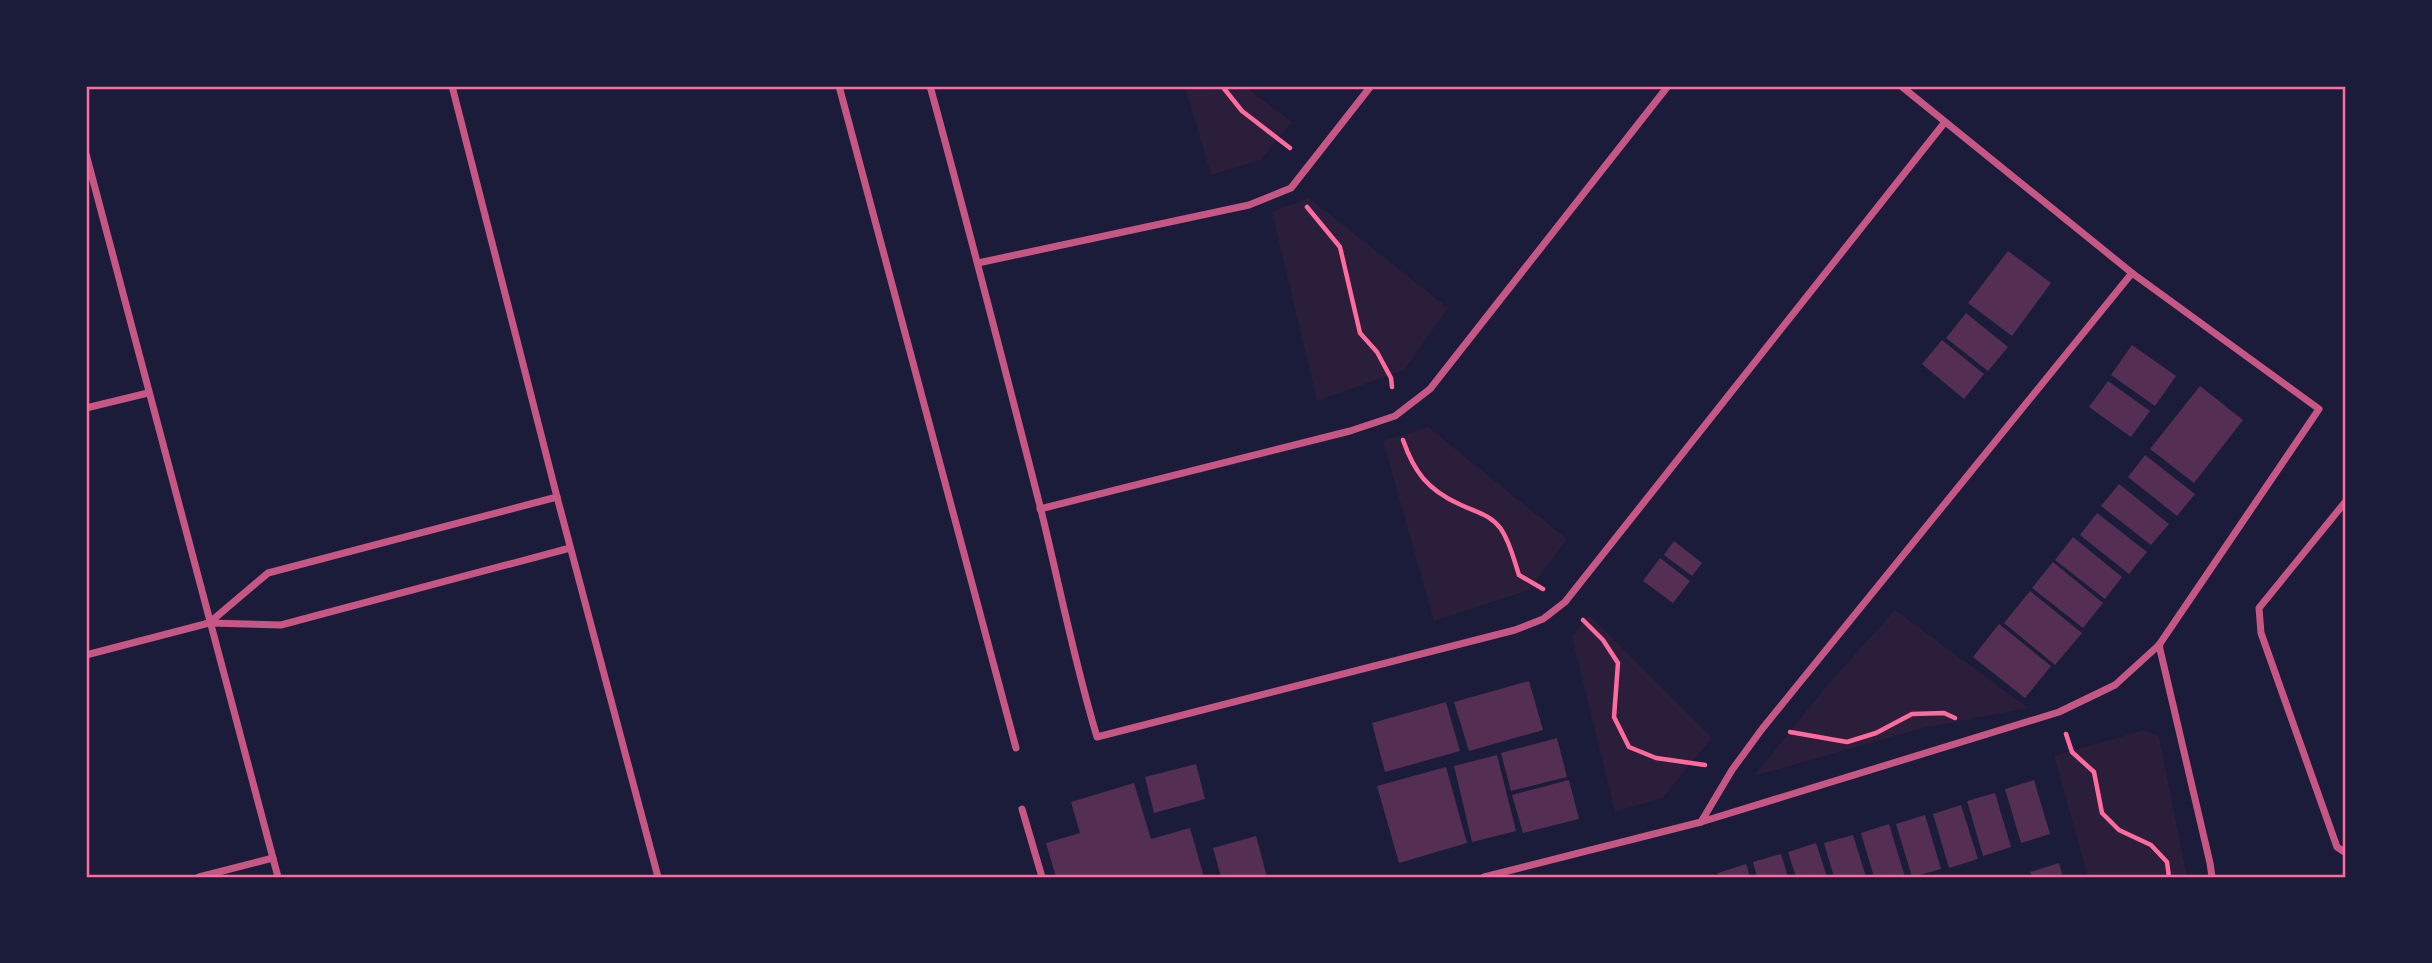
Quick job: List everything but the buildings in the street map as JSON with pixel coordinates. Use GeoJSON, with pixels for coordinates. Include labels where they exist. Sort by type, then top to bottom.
{"type":"FeatureCollection","features":[{"type":"Feature","properties":{"kind":"street"},"geometry":{"type":"LineString","coordinates":[[452,86],[657,877]]}},
{"type":"Feature","properties":{"kind":"street"},"geometry":{"type":"LineString","coordinates":[[839,86],[1016,748]]}},
{"type":"Feature","properties":{"kind":"street"},"geometry":{"type":"LineString","coordinates":[[930,86],[978,263],[1097,737],[1515,630],[1543,619],[1565,602],[1945,121]]}},
{"type":"Feature","properties":{"kind":"street"},"geometry":{"type":"LineString","coordinates":[[978,263],[1249,205],[1291,188],[1371,86]]}},
{"type":"Feature","properties":{"kind":"street"},"geometry":{"type":"LineString","coordinates":[[1041,509],[1350,431],[1395,416],[1430,389],[1668,86]]}},
{"type":"Feature","properties":{"kind":"street"},"geometry":{"type":"LineString","coordinates":[[1484,877],[1701,822],[2059,712],[2115,685],[2159,645],[2319,409],[2132,274],[1902,86]]}},
{"type":"Feature","properties":{"kind":"street"},"geometry":{"type":"LineString","coordinates":[[86,155],[278,877]]}},
{"type":"Feature","properties":{"kind":"street"},"geometry":{"type":"LineString","coordinates":[[1701,822],[1732,770],[1762,729],[2132,274]]}},
{"type":"Feature","properties":{"kind":"street"},"geometry":{"type":"LineString","coordinates":[[86,408],[148,393]]}},
{"type":"Feature","properties":{"kind":"street"},"geometry":{"type":"LineString","coordinates":[[209,623],[268,573],[557,497]]}},
{"type":"Feature","properties":{"kind":"street"},"geometry":{"type":"LineString","coordinates":[[2346,501],[2259,608],[2265,646],[2337,847],[2346,853]]}},
{"type":"Feature","properties":{"kind":"street"},"geometry":{"type":"LineString","coordinates":[[86,655],[209,623],[281,625],[570,548]]}},
{"type":"Feature","properties":{"kind":"street"},"geometry":{"type":"LineString","coordinates":[[2159,645],[2212,877]]}},
{"type":"Feature","properties":{"kind":"street"},"geometry":{"type":"LineString","coordinates":[[1023,809],[1042,877]]}},
{"type":"Feature","properties":{"kind":"street"},"geometry":{"type":"LineString","coordinates":[[199,877],[273,858]]}},
{"type":"Feature","properties":{"kind":"path"},"geometry":{"type":"LineString","coordinates":[[1222,86],[1242,111],[1311,164]]}},
{"type":"Feature","properties":{"kind":"path"},"geometry":{"type":"LineString","coordinates":[[1291,188],[1340,247],[1360,333],[1377,352],[1391,378],[1395,416],[1409,458],[1431,489],[1460,505],[1484,513],[1500,529],[1511,550],[1519,575],[1565,602],[1603,640],[1618,663],[1614,717],[1629,747],[1657,758],[1732,770]]}},
{"type":"Feature","properties":{"kind":"path"},"geometry":{"type":"LineString","coordinates":[[2059,712],[2072,752],[2094,772],[2102,813],[2119,830],[2151,845],[2167,862],[2169,877]]}},
{"type":"Feature","properties":{"kind":"path"},"geometry":{"type":"LineString","coordinates":[[1762,729],[1847,742],[1876,733],[1912,714],[1944,713],[1987,734]]}},
{"type":"Feature","properties":{"kind":"shaded area"},"geometry":{"type":"Polygon","coordinates":[[[1185,86],[1244,86],[1292,122],[1260,160],[1211,175],[1185,86]]]}},
{"type":"Feature","properties":{"kind":"shaded area"},"geometry":{"type":"Polygon","coordinates":[[[1309,198],[1448,308],[1404,370],[1317,401],[1272,212],[1309,198]]]}},
{"type":"Feature","properties":{"kind":"shaded area"},"geometry":{"type":"Polygon","coordinates":[[[1428,427],[1567,539],[1529,590],[1434,621],[1383,441],[1428,427]]]}},
{"type":"Feature","properties":{"kind":"shaded area"},"geometry":{"type":"Polygon","coordinates":[[[1895,610],[2028,708],[1923,728],[1754,776],[1830,682],[1895,610]]]}},
{"type":"Feature","properties":{"kind":"shaded area"},"geometry":{"type":"Polygon","coordinates":[[[1589,615],[1712,738],[1662,798],[1615,812],[1572,637],[1589,615]]]}},
{"type":"Feature","properties":{"kind":"shaded area"},"geometry":{"type":"Polygon","coordinates":[[[2144,730],[2159,737],[2187,877],[2088,877],[2054,756],[2144,730]]]}}]}
